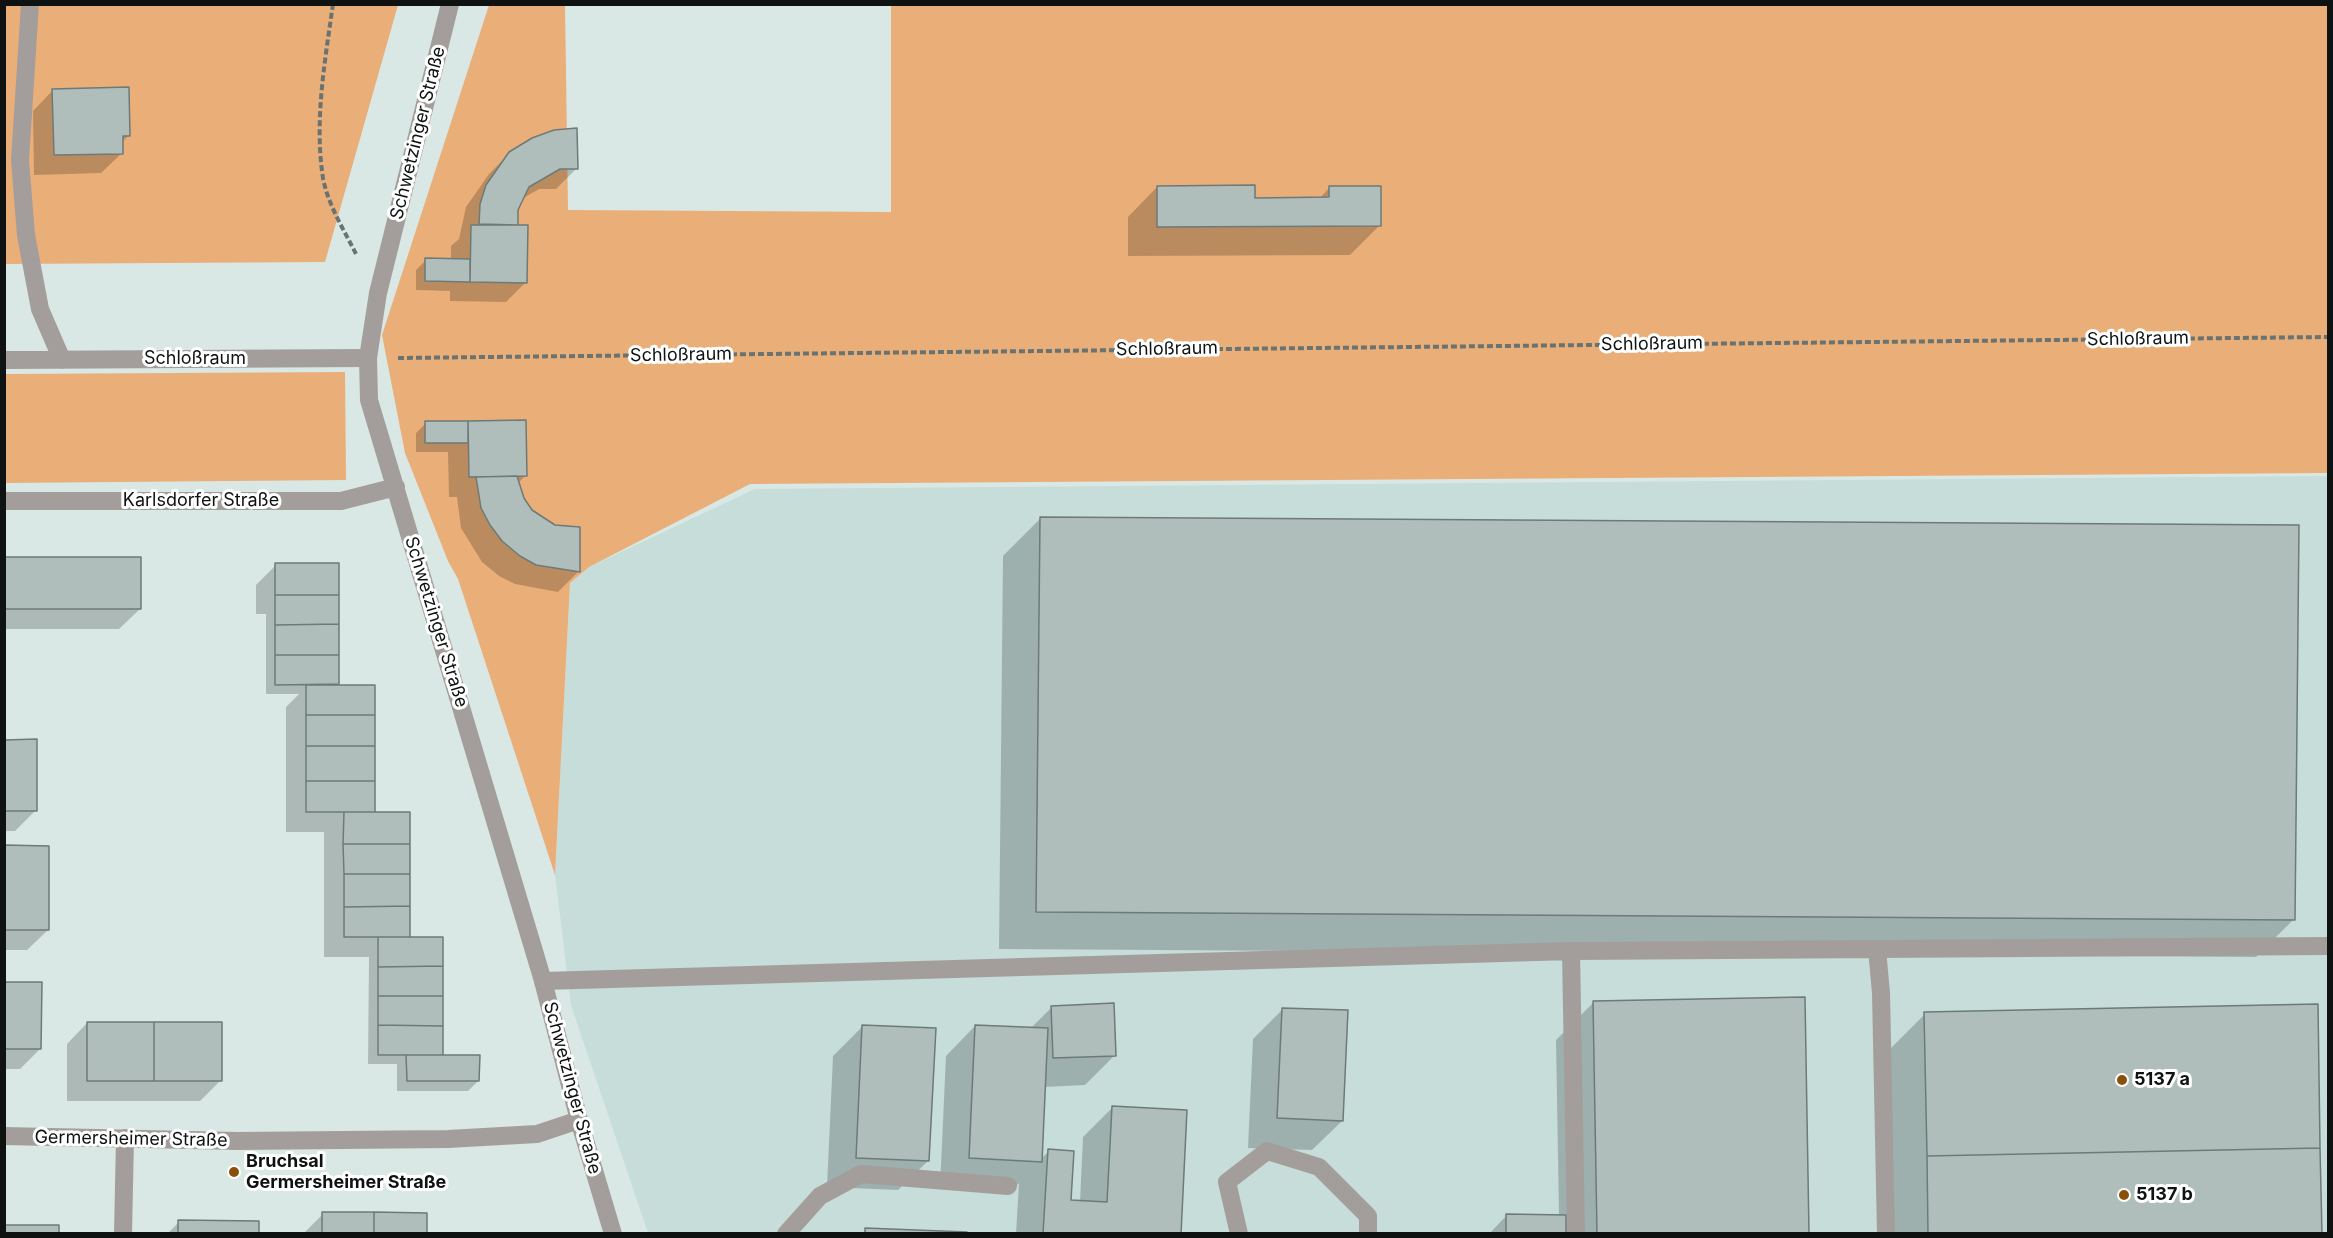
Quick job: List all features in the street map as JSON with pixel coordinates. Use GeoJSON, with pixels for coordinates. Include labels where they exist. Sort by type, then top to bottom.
{"type":"FeatureCollection","features":[{"type":"Feature","properties":{"kind":"street"},"geometry":{"type":"LineString","coordinates":[[30,4],[20,160],[26,235],[40,309],[62,360]]}},
{"type":"Feature","properties":{"kind":"street","name":"Schwetzinger Straße"},"geometry":{"type":"LineString","coordinates":[[450,4],[378,293],[368,358],[369,400],[543,981],[579,1120],[613,1233]]}},
{"type":"Feature","properties":{"kind":"street","name":"Schloßraum"},"geometry":{"type":"LineString","coordinates":[[4,360],[368,358]]}},
{"type":"Feature","properties":{"kind":"street","name":"Karlsdorfer Straße"},"geometry":{"type":"LineString","coordinates":[[4,501],[341,501],[396,487]]}},
{"type":"Feature","properties":{"kind":"street"},"geometry":{"type":"LineString","coordinates":[[543,981],[1571,951],[2328,946]]}},
{"type":"Feature","properties":{"kind":"street"},"geometry":{"type":"LineString","coordinates":[[1877,949],[1881,993],[1886,1233]]}},
{"type":"Feature","properties":{"kind":"street"},"geometry":{"type":"LineString","coordinates":[[1571,951],[1576,1233]]}},
{"type":"Feature","properties":{"kind":"street","name":"Germersheimer Straße"},"geometry":{"type":"LineString","coordinates":[[4,1136],[237,1141],[448,1139],[537,1134],[579,1120]]}},
{"type":"Feature","properties":{"kind":"street"},"geometry":{"type":"LineString","coordinates":[[123,1233],[125,1138]]}},
{"type":"Feature","properties":{"kind":"street"},"geometry":{"type":"LineString","coordinates":[[1239,1233],[1227,1182],[1267,1151],[1319,1167],[1368,1216],[1368,1233]]}},
{"type":"Feature","properties":{"kind":"street"},"geometry":{"type":"LineString","coordinates":[[786,1233],[820,1196],[861,1174],[1008,1186]]}},
{"type":"Feature","properties":{"kind":"path"},"geometry":{"type":"LineString","coordinates":[[333,4],[319,127],[324,180],[336,215],[378,293]]}},
{"type":"Feature","properties":{"kind":"path","name":"Schloßraum"},"geometry":{"type":"LineString","coordinates":[[368,358],[2328,337]]}},
{"type":"Feature","properties":{"kind":"shaded area"},"geometry":{"type":"Polygon","coordinates":[[[4,5],[398,5],[325,262],[5,264],[4,5]]]}},
{"type":"Feature","properties":{"kind":"shaded area"},"geometry":{"type":"Polygon","coordinates":[[[489,5],[565,5],[568,210],[891,212],[891,5],[2328,5],[2328,473],[750,484],[589,567],[570,583],[555,875],[458,579],[448,561],[405,453],[382,335],[489,5]]]}},
{"type":"Feature","properties":{"kind":"shaded area"},"geometry":{"type":"Polygon","coordinates":[[[345,372],[346,480],[5,483],[5,374],[345,372]]]}},
{"type":"Feature","properties":{"kind":"shaded area"},"geometry":{"type":"Polygon","coordinates":[[[2328,476],[2328,1233],[648,1233],[571,1005],[555,875],[570,583],[589,567],[755,489],[2328,476]]]}},
{"type":"Feature","properties":{"kind":"building"},"geometry":{"type":"Polygon","coordinates":[[[129,87],[130,136],[123,136],[123,154],[54,155],[52,89],[129,87]]]}},
{"type":"Feature","properties":{"kind":"building"},"geometry":{"type":"Polygon","coordinates":[[[577,128],[578,169],[560,169],[529,187],[518,210],[518,225],[479,224],[480,204],[486,185],[509,152],[532,138],[554,130],[577,128]]]}},
{"type":"Feature","properties":{"kind":"building"},"geometry":{"type":"Polygon","coordinates":[[[1255,185],[1255,198],[1329,197],[1329,186],[1381,186],[1381,226],[1157,227],[1157,186],[1255,185]]]}},
{"type":"Feature","properties":{"kind":"building"},"geometry":{"type":"Polygon","coordinates":[[[471,225],[528,225],[527,283],[470,282],[471,225]]]}},
{"type":"Feature","properties":{"kind":"building"},"geometry":{"type":"Polygon","coordinates":[[[425,258],[470,259],[470,282],[425,281],[425,258]]]}},
{"type":"Feature","properties":{"kind":"building"},"geometry":{"type":"Polygon","coordinates":[[[526,420],[527,476],[469,477],[468,421],[526,420]]]}},
{"type":"Feature","properties":{"kind":"building"},"geometry":{"type":"Polygon","coordinates":[[[425,421],[468,421],[468,443],[425,443],[425,421]]]}},
{"type":"Feature","properties":{"kind":"building"},"geometry":{"type":"Polygon","coordinates":[[[517,476],[524,498],[532,510],[555,525],[580,527],[580,572],[536,565],[520,556],[502,541],[490,525],[481,508],[476,477],[517,476]]]}},
{"type":"Feature","properties":{"kind":"building"},"geometry":{"type":"Polygon","coordinates":[[[1040,517],[2299,525],[2295,920],[1036,912],[1040,517]]]}},
{"type":"Feature","properties":{"kind":"building"},"geometry":{"type":"Polygon","coordinates":[[[4,557],[141,557],[141,609],[4,609],[4,557]]]}},
{"type":"Feature","properties":{"kind":"building"},"geometry":{"type":"Polygon","coordinates":[[[275,563],[339,563],[339,595],[275,595],[275,563]]]}},
{"type":"Feature","properties":{"kind":"building"},"geometry":{"type":"Polygon","coordinates":[[[275,595],[339,595],[339,624],[275,625],[275,595]]]}},
{"type":"Feature","properties":{"kind":"building"},"geometry":{"type":"Polygon","coordinates":[[[339,624],[339,655],[275,655],[275,625],[339,624]]]}},
{"type":"Feature","properties":{"kind":"building"},"geometry":{"type":"Polygon","coordinates":[[[275,655],[339,655],[339,684],[275,685],[275,655]]]}},
{"type":"Feature","properties":{"kind":"building"},"geometry":{"type":"Polygon","coordinates":[[[306,685],[375,685],[375,715],[306,715],[306,685]]]}},
{"type":"Feature","properties":{"kind":"building"},"geometry":{"type":"Polygon","coordinates":[[[306,715],[375,715],[375,746],[306,746],[306,715]]]}},
{"type":"Feature","properties":{"kind":"building"},"geometry":{"type":"Polygon","coordinates":[[[37,739],[37,811],[4,811],[4,740],[37,739]]]}},
{"type":"Feature","properties":{"kind":"building"},"geometry":{"type":"Polygon","coordinates":[[[306,746],[375,746],[375,781],[306,781],[306,746]]]}},
{"type":"Feature","properties":{"kind":"building"},"geometry":{"type":"Polygon","coordinates":[[[306,781],[375,781],[375,812],[306,812],[306,781]]]}},
{"type":"Feature","properties":{"kind":"building"},"geometry":{"type":"Polygon","coordinates":[[[344,812],[410,812],[410,844],[343,844],[344,812]]]}},
{"type":"Feature","properties":{"kind":"building"},"geometry":{"type":"Polygon","coordinates":[[[343,844],[410,844],[410,874],[344,874],[343,844]]]}},
{"type":"Feature","properties":{"kind":"building"},"geometry":{"type":"Polygon","coordinates":[[[4,845],[49,846],[49,930],[4,930],[4,845]]]}},
{"type":"Feature","properties":{"kind":"building"},"geometry":{"type":"Polygon","coordinates":[[[344,874],[410,874],[410,906],[344,907],[344,874]]]}},
{"type":"Feature","properties":{"kind":"building"},"geometry":{"type":"Polygon","coordinates":[[[410,906],[410,937],[344,937],[344,907],[410,906]]]}},
{"type":"Feature","properties":{"kind":"building"},"geometry":{"type":"Polygon","coordinates":[[[378,937],[443,937],[443,966],[378,967],[378,937]]]}},
{"type":"Feature","properties":{"kind":"building"},"geometry":{"type":"Polygon","coordinates":[[[443,966],[443,996],[378,996],[378,967],[443,966]]]}},
{"type":"Feature","properties":{"kind":"building"},"geometry":{"type":"Polygon","coordinates":[[[4,982],[42,982],[41,1049],[4,1049],[4,982]]]}},
{"type":"Feature","properties":{"kind":"building"},"geometry":{"type":"Polygon","coordinates":[[[378,996],[443,996],[443,1026],[378,1025],[378,996]]]}},
{"type":"Feature","properties":{"kind":"building"},"geometry":{"type":"Polygon","coordinates":[[[1805,997],[1809,1234],[1597,1234],[1593,1001],[1805,997]]]}},
{"type":"Feature","properties":{"kind":"building"},"geometry":{"type":"Polygon","coordinates":[[[1114,1003],[1116,1056],[1053,1058],[1051,1006],[1114,1003]]]}},
{"type":"Feature","properties":{"kind":"building","name":"5137 a"},"geometry":{"type":"Polygon","coordinates":[[[2318,1004],[2320,1148],[1927,1156],[1924,1012],[2318,1004]]]}},
{"type":"Feature","properties":{"kind":"building"},"geometry":{"type":"Polygon","coordinates":[[[1282,1008],[1348,1010],[1343,1121],[1277,1118],[1282,1008]]]}},
{"type":"Feature","properties":{"kind":"building"},"geometry":{"type":"Polygon","coordinates":[[[87,1022],[154,1022],[154,1081],[87,1081],[87,1022]]]}},
{"type":"Feature","properties":{"kind":"building"},"geometry":{"type":"Polygon","coordinates":[[[154,1022],[222,1022],[222,1081],[154,1081],[154,1022]]]}},
{"type":"Feature","properties":{"kind":"building"},"geometry":{"type":"Polygon","coordinates":[[[378,1025],[443,1026],[443,1055],[378,1055],[378,1025]]]}},
{"type":"Feature","properties":{"kind":"building"},"geometry":{"type":"Polygon","coordinates":[[[862,1025],[936,1028],[929,1161],[856,1158],[862,1025]]]}},
{"type":"Feature","properties":{"kind":"building"},"geometry":{"type":"Polygon","coordinates":[[[975,1025],[1048,1028],[1042,1162],[969,1158],[975,1025]]]}},
{"type":"Feature","properties":{"kind":"building"},"geometry":{"type":"Polygon","coordinates":[[[406,1055],[480,1055],[479,1081],[407,1081],[406,1055]]]}},
{"type":"Feature","properties":{"kind":"building"},"geometry":{"type":"Polygon","coordinates":[[[1112,1106],[1187,1110],[1181,1234],[1043,1234],[1048,1149],[1074,1151],[1071,1200],[1107,1202],[1112,1106]]]}},
{"type":"Feature","properties":{"kind":"building","name":"5137 b"},"geometry":{"type":"Polygon","coordinates":[[[2320,1148],[2322,1234],[1928,1234],[1927,1156],[2320,1148]]]}},
{"type":"Feature","properties":{"kind":"building"},"geometry":{"type":"Polygon","coordinates":[[[322,1212],[374,1212],[374,1234],[322,1234],[322,1212]]]}},
{"type":"Feature","properties":{"kind":"building"},"geometry":{"type":"Polygon","coordinates":[[[374,1212],[427,1213],[427,1234],[374,1234],[374,1212]]]}},
{"type":"Feature","properties":{"kind":"building"},"geometry":{"type":"Polygon","coordinates":[[[1506,1214],[1566,1215],[1566,1234],[1506,1234],[1506,1214]]]}},
{"type":"Feature","properties":{"kind":"building"},"geometry":{"type":"Polygon","coordinates":[[[178,1220],[259,1221],[259,1234],[178,1234],[178,1220]]]}},
{"type":"Feature","properties":{"kind":"building"},"geometry":{"type":"Polygon","coordinates":[[[4,1225],[59,1225],[59,1234],[4,1234],[4,1225]]]}},
{"type":"Feature","properties":{"kind":"building"},"geometry":{"type":"Polygon","coordinates":[[[865,1228],[967,1232],[967,1234],[865,1234],[865,1228]]]}},
{"type":"Feature","properties":{"kind":"place","name":"5137 a"},"geometry":{"type":"Point","coordinates":[2122,1080]}},
{"type":"Feature","properties":{"kind":"place","name":"Bruchsal Germersheimer Straße"},"geometry":{"type":"Point","coordinates":[234,1172]}},
{"type":"Feature","properties":{"kind":"place","name":"5137 b"},"geometry":{"type":"Point","coordinates":[2124,1195]}}]}
